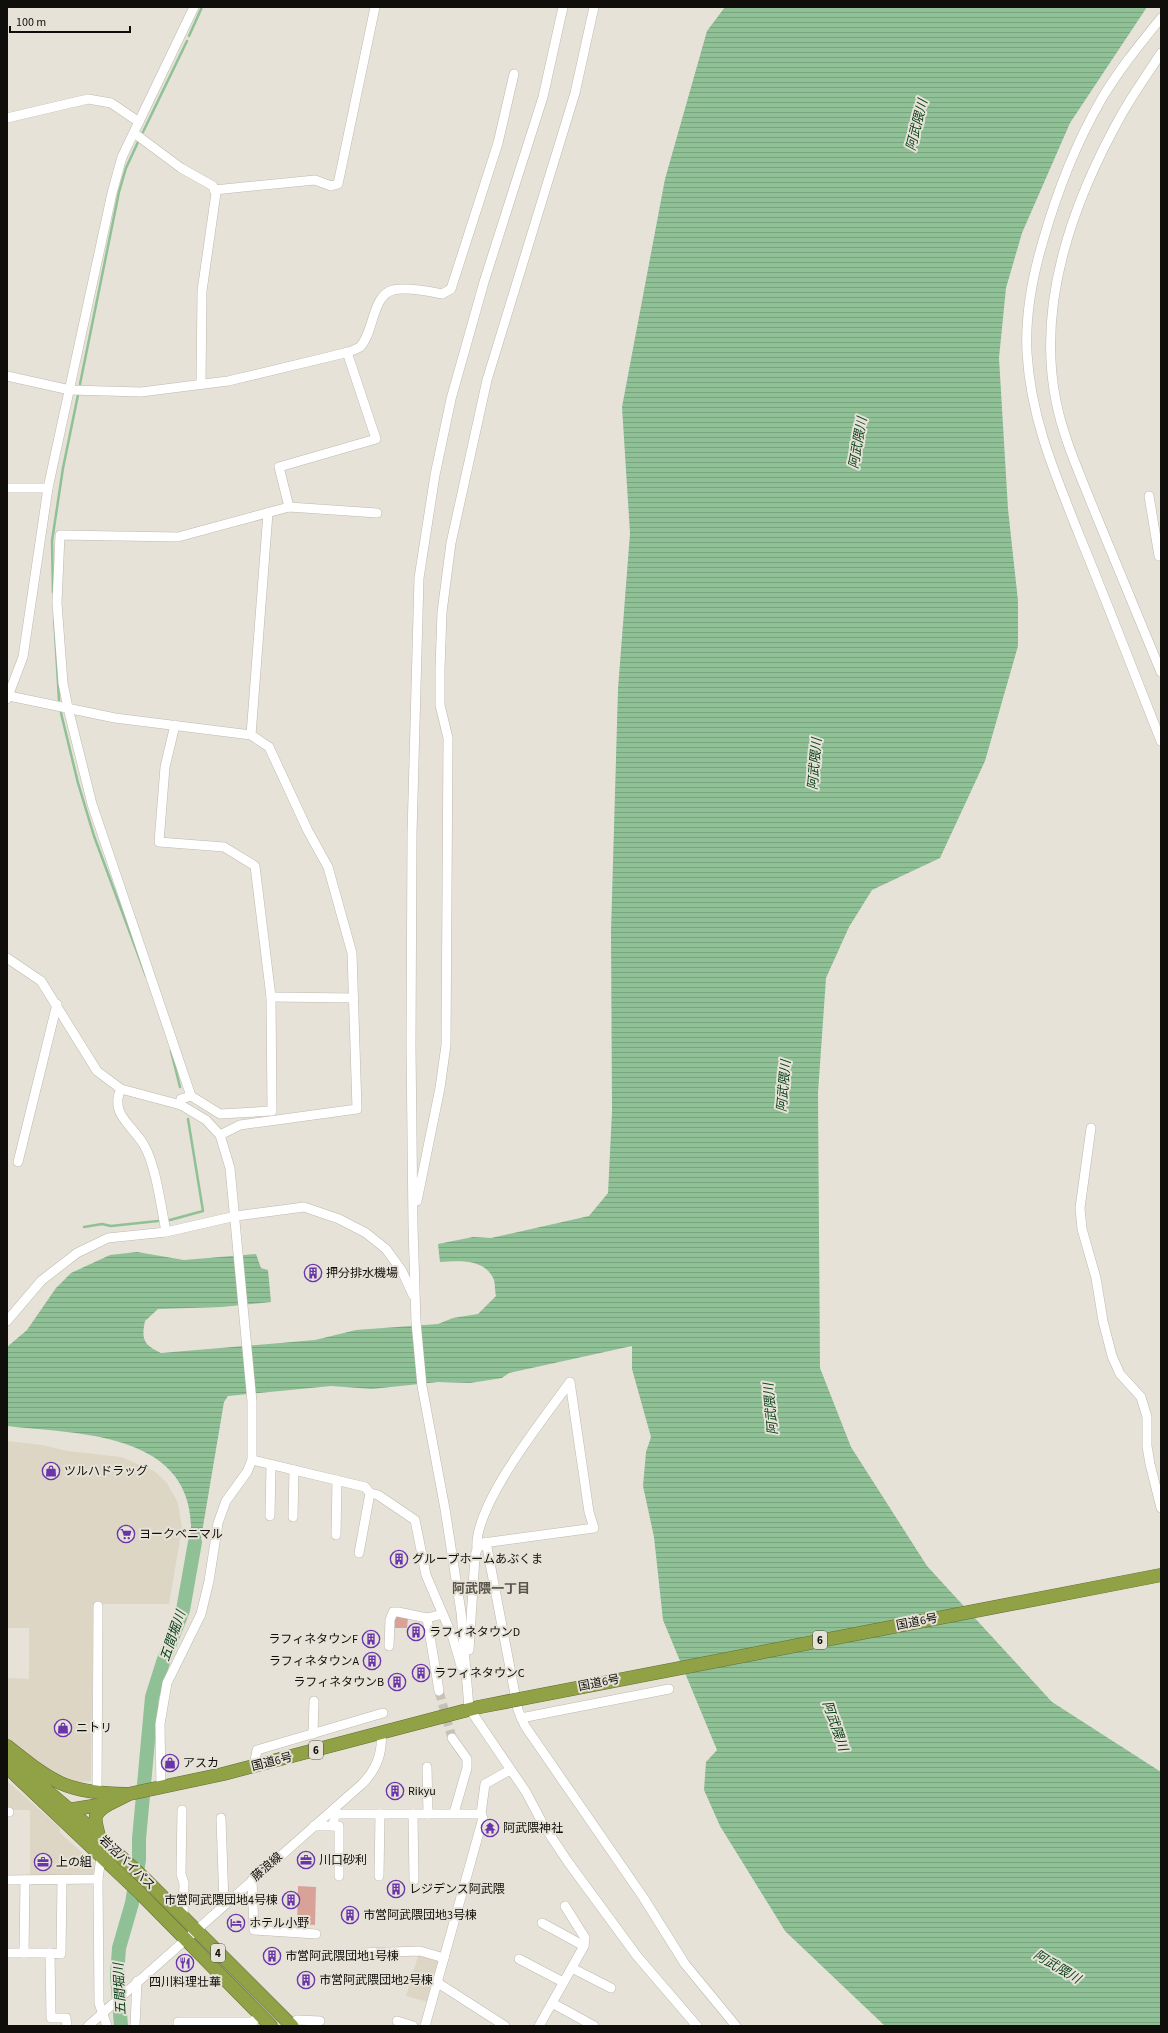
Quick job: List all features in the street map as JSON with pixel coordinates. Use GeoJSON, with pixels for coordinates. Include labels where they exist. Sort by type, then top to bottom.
{"type":"FeatureCollection","features":[{"type":"Feature","properties":{"kind":"highway","name":"国道6号"},"geometry":{"type":"LineString","coordinates":[[44,1802],[54,1808],[72,1811],[111,1803],[129,1794],[254,1766],[474,1707],[1161,1575]]}},
{"type":"Feature","properties":{"kind":"highway","name":"6"},"geometry":{"type":"LineString","coordinates":[[7,1746],[37,1770],[56,1782],[77,1789],[97,1793],[129,1794]]}},
{"type":"Feature","properties":{"kind":"highway","name":"岩沼バイパス"},"geometry":{"type":"LineString","coordinates":[[7,1757],[72,1811],[126,1863],[145,1879],[183,1918],[190,1935],[271,2026]]}},
{"type":"Feature","properties":{"kind":"highway","name":"岩沼バイパス"},"geometry":{"type":"LineString","coordinates":[[7,1767],[123,1878],[190,1935],[291,2026]]}},
{"type":"Feature","properties":{"kind":"highway"},"geometry":{"type":"LineString","coordinates":[[99,1836],[94,1820],[98,1811],[111,1803]]}},
{"type":"Feature","properties":{"kind":"street"},"geometry":{"type":"LineString","coordinates":[[194,7],[122,157],[112,193],[48,488],[23,657],[8,698],[115,718],[251,735],[269,747],[308,831],[328,867],[352,953],[357,1109],[240,1125],[220,1135]]}},
{"type":"Feature","properties":{"kind":"street"},"geometry":{"type":"LineString","coordinates":[[214,190],[315,180],[331,186],[338,184],[375,7]]}},
{"type":"Feature","properties":{"kind":"street"},"geometry":{"type":"LineString","coordinates":[[466,1683],[461,1612],[445,1509],[422,1386],[415,1300],[411,1046],[412,834],[419,578],[435,475],[451,399],[484,282],[543,97],[563,7]]}},
{"type":"Feature","properties":{"kind":"street"},"geometry":{"type":"LineString","coordinates":[[413,1226],[427,1148],[440,1088],[446,1045],[448,738],[440,705],[442,612],[446,570],[487,380],[575,93],[594,7]]}},
{"type":"Feature","properties":{"kind":"street"},"geometry":{"type":"LineString","coordinates":[[1161,18],[1102,100],[1078,145],[1057,193],[1032,279],[1027,314],[1027,354],[1032,392],[1041,435],[1054,476],[1161,741]]}},
{"type":"Feature","properties":{"kind":"street"},"geometry":{"type":"LineString","coordinates":[[1161,53],[1123,111],[1081,199],[1070,232],[1058,277],[1051,320],[1052,359],[1056,401],[1071,452],[1161,672]]}},
{"type":"Feature","properties":{"kind":"street"},"geometry":{"type":"LineString","coordinates":[[1144,79],[1161,63]]}},
{"type":"Feature","properties":{"kind":"street"},"geometry":{"type":"LineString","coordinates":[[7,376],[70,390],[141,392],[228,381],[347,352],[360,347],[366,338],[378,304],[383,297],[392,290],[416,290],[442,294],[451,289],[498,143],[514,74]]}},
{"type":"Feature","properties":{"kind":"street"},"geometry":{"type":"LineString","coordinates":[[7,118],[88,99],[111,103],[139,122]]}},
{"type":"Feature","properties":{"kind":"street"},"geometry":{"type":"LineString","coordinates":[[134,133],[181,168],[213,186],[216,193],[202,291],[201,384]]}},
{"type":"Feature","properties":{"kind":"street"},"geometry":{"type":"LineString","coordinates":[[289,507],[279,467],[376,440],[347,352]]}},
{"type":"Feature","properties":{"kind":"street"},"geometry":{"type":"LineString","coordinates":[[7,488],[48,488]]}},
{"type":"Feature","properties":{"kind":"street"},"geometry":{"type":"LineString","coordinates":[[1149,496],[1159,556],[1161,556]]}},
{"type":"Feature","properties":{"kind":"street"},"geometry":{"type":"LineString","coordinates":[[175,725],[165,767],[159,842],[224,847],[255,866],[271,997],[272,1111],[220,1114],[191,1096],[92,804],[68,708],[63,683],[57,603],[60,535],[178,537],[289,507],[377,513]]}},
{"type":"Feature","properties":{"kind":"street"},"geometry":{"type":"LineString","coordinates":[[251,735],[268,512]]}},
{"type":"Feature","properties":{"kind":"street"},"geometry":{"type":"LineString","coordinates":[[7,958],[41,980],[97,1071],[121,1089],[181,1105],[206,1120],[220,1135],[230,1168],[248,1342],[252,1402],[252,1460],[247,1472],[226,1501],[218,1523],[209,1581],[201,1614],[167,1683],[160,1724],[157,1788]]}},
{"type":"Feature","properties":{"kind":"street"},"geometry":{"type":"LineString","coordinates":[[271,997],[354,998]]}},
{"type":"Feature","properties":{"kind":"street"},"geometry":{"type":"LineString","coordinates":[[18,1162],[57,1004]]}},
{"type":"Feature","properties":{"kind":"street"},"geometry":{"type":"LineString","coordinates":[[121,1089],[117,1098],[118,1111],[144,1145],[155,1177],[166,1232]]}},
{"type":"Feature","properties":{"kind":"street"},"geometry":{"type":"LineString","coordinates":[[181,1105],[181,1099],[191,1096]]}},
{"type":"Feature","properties":{"kind":"street"},"geometry":{"type":"LineString","coordinates":[[1092,1128],[1080,1208],[1082,1230],[1096,1278],[1103,1321],[1112,1356],[1120,1374],[1141,1397],[1147,1417],[1147,1446],[1161,1508]]}},
{"type":"Feature","properties":{"kind":"street"},"geometry":{"type":"LineString","coordinates":[[7,1321],[41,1281],[77,1253],[108,1238],[166,1232],[304,1207],[339,1220],[366,1233],[386,1249],[402,1270],[415,1300]]}},
{"type":"Feature","properties":{"kind":"street"},"geometry":{"type":"LineString","coordinates":[[466,1683],[475,1556],[477,1549],[476,1539],[481,1521],[519,1452],[570,1382],[589,1512],[594,1528],[486,1542],[477,1549]]}},
{"type":"Feature","properties":{"kind":"street"},"geometry":{"type":"LineString","coordinates":[[252,1460],[365,1487],[370,1493],[378,1495],[415,1520],[426,1574],[453,1638],[474,1707],[510,1770],[560,1850],[637,1956],[697,2026]]}},
{"type":"Feature","properties":{"kind":"street"},"geometry":{"type":"LineString","coordinates":[[270,1516],[271,1465]]}},
{"type":"Feature","properties":{"kind":"street"},"geometry":{"type":"LineString","coordinates":[[293,1517],[294,1470]]}},
{"type":"Feature","properties":{"kind":"street"},"geometry":{"type":"LineString","coordinates":[[336,1535],[337,1480]]}},
{"type":"Feature","properties":{"kind":"street"},"geometry":{"type":"LineString","coordinates":[[359,1553],[370,1493]]}},
{"type":"Feature","properties":{"kind":"street"},"geometry":{"type":"LineString","coordinates":[[486,1542],[518,1710],[521,1718],[560,1780],[643,1897],[685,1964],[736,2026]]}},
{"type":"Feature","properties":{"kind":"street"},"geometry":{"type":"LineString","coordinates":[[97,1793],[98,1606]]}},
{"type":"Feature","properties":{"kind":"street"},"geometry":{"type":"LineString","coordinates":[[389,1646],[390,1620],[394,1612],[427,1618],[443,1614]]}},
{"type":"Feature","properties":{"kind":"street"},"geometry":{"type":"LineString","coordinates":[[427,1618],[439,1691]]}},
{"type":"Feature","properties":{"kind":"street"},"geometry":{"type":"LineString","coordinates":[[521,1718],[668,1689]]}},
{"type":"Feature","properties":{"kind":"street"},"geometry":{"type":"LineString","coordinates":[[313,1734],[314,1701]]}},
{"type":"Feature","properties":{"kind":"street"},"geometry":{"type":"LineString","coordinates":[[254,1766],[257,1750],[383,1713]]}},
{"type":"Feature","properties":{"kind":"street","name":"藤浪線"},"geometry":{"type":"LineString","coordinates":[[104,2011],[370,1777],[380,1753],[381,1732]]}},
{"type":"Feature","properties":{"kind":"street"},"geometry":{"type":"LineString","coordinates":[[452,1738],[467,1759],[467,1768],[454,1813]]}},
{"type":"Feature","properties":{"kind":"street"},"geometry":{"type":"LineString","coordinates":[[427,1767],[428,1814]]}},
{"type":"Feature","properties":{"kind":"street"},"geometry":{"type":"LineString","coordinates":[[425,2026],[483,1818],[481,1814],[485,1784],[510,1770]]}},
{"type":"Feature","properties":{"kind":"street"},"geometry":{"type":"LineString","coordinates":[[182,1810],[180,1874],[184,1883],[183,1918]]}},
{"type":"Feature","properties":{"kind":"street"},"geometry":{"type":"LineString","coordinates":[[333,1826],[335,1814],[481,1814]]}},
{"type":"Feature","properties":{"kind":"street"},"geometry":{"type":"LineString","coordinates":[[379,1876],[380,1814]]}},
{"type":"Feature","properties":{"kind":"street"},"geometry":{"type":"LineString","coordinates":[[413,1814],[414,1880]]}},
{"type":"Feature","properties":{"kind":"street"},"geometry":{"type":"LineString","coordinates":[[221,1818],[224,1904]]}},
{"type":"Feature","properties":{"kind":"street"},"geometry":{"type":"LineString","coordinates":[[314,1826],[340,1826],[339,1876]]}},
{"type":"Feature","properties":{"kind":"street"},"geometry":{"type":"LineString","coordinates":[[101,1857],[98,1879],[99,2003],[104,2011],[107,2026]]}},
{"type":"Feature","properties":{"kind":"street"},"geometry":{"type":"LineString","coordinates":[[7,1880],[98,1879]]}},
{"type":"Feature","properties":{"kind":"street"},"geometry":{"type":"LineString","coordinates":[[24,1953],[25,1880]]}},
{"type":"Feature","properties":{"kind":"street"},"geometry":{"type":"LineString","coordinates":[[7,1953],[61,1954],[62,1880]]}},
{"type":"Feature","properties":{"kind":"street"},"geometry":{"type":"LineString","coordinates":[[252,1880],[254,1930],[316,1934]]}},
{"type":"Feature","properties":{"kind":"street"},"geometry":{"type":"LineString","coordinates":[[539,2026],[584,1946],[585,1938],[565,1906]]}},
{"type":"Feature","properties":{"kind":"street"},"geometry":{"type":"LineString","coordinates":[[542,1923],[584,1946]]}},
{"type":"Feature","properties":{"kind":"street"},"geometry":{"type":"LineString","coordinates":[[362,1953],[420,1951],[444,1958]]}},
{"type":"Feature","properties":{"kind":"street"},"geometry":{"type":"LineString","coordinates":[[50,1953],[51,2018],[66,2018],[67,2026]]}},
{"type":"Feature","properties":{"kind":"street"},"geometry":{"type":"LineString","coordinates":[[519,1959],[563,1982]]}},
{"type":"Feature","properties":{"kind":"street"},"geometry":{"type":"LineString","coordinates":[[572,1968],[611,1988]]}},
{"type":"Feature","properties":{"kind":"street"},"geometry":{"type":"LineString","coordinates":[[135,2026],[138,1981]]}},
{"type":"Feature","properties":{"kind":"street"},"geometry":{"type":"LineString","coordinates":[[438,1983],[505,2026]]}},
{"type":"Feature","properties":{"kind":"street"},"geometry":{"type":"LineString","coordinates":[[552,2002],[594,2026]]}},
{"type":"Feature","properties":{"kind":"street"},"geometry":{"type":"LineString","coordinates":[[88,2026],[104,2011]]}},
{"type":"Feature","properties":{"kind":"street"},"geometry":{"type":"LineString","coordinates":[[178,2026],[178,2022],[253,2022],[259,2014]]}},
{"type":"Feature","properties":{"kind":"street"},"geometry":{"type":"LineString","coordinates":[[291,2026],[297,2020],[320,2021]]}},
{"type":"Feature","properties":{"kind":"street"},"geometry":{"type":"LineString","coordinates":[[397,2021],[414,2026]]}},
{"type":"Feature","properties":{"kind":"shaded area"},"geometry":{"type":"Polygon","coordinates":[[[7,1441],[42,1445],[68,1451],[121,1457],[154,1471],[167,1483],[178,1503],[182,1528],[169,1604],[93,1604],[91,1781],[78,1782],[49,1770],[7,1738],[7,1678],[29,1679],[29,1628],[7,1628],[7,1441]]]}},
{"type":"Feature","properties":{"kind":"shaded area"},"geometry":{"type":"Polygon","coordinates":[[[398,1616],[408,1618],[407,1628],[395,1628],[395,1619],[398,1616]]]}},
{"type":"Feature","properties":{"kind":"shaded area"},"geometry":{"type":"Polygon","coordinates":[[[7,1781],[60,1828],[60,1833],[94,1863],[93,1876],[30,1876],[30,1810],[7,1810],[7,1781]]]}},
{"type":"Feature","properties":{"kind":"shaded area"},"geometry":{"type":"Polygon","coordinates":[[[298,1886],[316,1887],[315,1925],[297,1924],[298,1886]]]}},
{"type":"Feature","properties":{"kind":"shaded area"},"geometry":{"type":"Polygon","coordinates":[[[419,1953],[440,1959],[428,2002],[406,1996],[419,1953]]]}},
{"type":"Feature","properties":{"kind":"water","name":"阿武隈川"},"geometry":{"type":"Polygon","coordinates":[[[725,7],[1147,7],[1070,123],[1022,233],[1006,288],[999,358],[1008,509],[1018,601],[1018,646],[985,761],[940,858],[872,890],[849,927],[826,978],[818,1093],[820,1368],[851,1447],[927,1566],[1052,1702],[1161,1772],[1161,2026],[885,2026],[785,1931],[720,1826],[704,1790],[706,1762],[717,1750],[663,1620],[654,1537],[643,1486],[646,1452],[651,1437],[632,1369],[632,1346],[509,1373],[502,1378],[470,1383],[438,1382],[372,1389],[331,1386],[228,1396],[224,1402],[197,1562],[186,1560],[191,1527],[186,1495],[171,1472],[150,1455],[124,1444],[95,1436],[7,1426],[7,1347],[27,1330],[56,1288],[71,1273],[110,1255],[137,1252],[184,1260],[256,1254],[261,1268],[268,1270],[271,1302],[222,1307],[158,1309],[145,1321],[143,1333],[147,1344],[161,1353],[315,1340],[356,1330],[438,1324],[453,1318],[478,1314],[496,1296],[494,1280],[490,1273],[478,1264],[471,1262],[440,1262],[438,1244],[473,1237],[491,1238],[589,1216],[608,1193],[612,1112],[611,932],[618,689],[630,533],[622,407],[665,179],[707,31],[725,7]]]}},
{"type":"Feature","properties":{"kind":"waterway"},"geometry":{"type":"LineString","coordinates":[[189,36],[202,7]]}},
{"type":"Feature","properties":{"kind":"waterway"},"geometry":{"type":"LineString","coordinates":[[143,132],[187,41]]}},
{"type":"Feature","properties":{"kind":"waterway"},"geometry":{"type":"LineString","coordinates":[[80,384],[119,192],[126,168],[138,142]]}},
{"type":"Feature","properties":{"kind":"waterway"},"geometry":{"type":"LineString","coordinates":[[53,592],[52,541],[63,468],[78,395]]}},
{"type":"Feature","properties":{"kind":"waterway"},"geometry":{"type":"LineString","coordinates":[[54,615],[59,700]]}},
{"type":"Feature","properties":{"kind":"waterway"},"geometry":{"type":"LineString","coordinates":[[61,713],[78,783],[94,836],[146,976]]}},
{"type":"Feature","properties":{"kind":"waterway"},"geometry":{"type":"LineString","coordinates":[[171,1051],[180,1087]]}},
{"type":"Feature","properties":{"kind":"waterway"},"geometry":{"type":"LineString","coordinates":[[170,1220],[203,1211],[188,1119]]}},
{"type":"Feature","properties":{"kind":"waterway"},"geometry":{"type":"LineString","coordinates":[[84,1227],[102,1224],[111,1226],[158,1221]]}},
{"type":"Feature","properties":{"kind":"waterway","name":"五間堀川"},"geometry":{"type":"LineString","coordinates":[[121,2026],[117,1976],[119,1948],[132,1903],[139,1860],[139,1839],[152,1697],[163,1662],[183,1610],[195,1542]]}},
{"type":"Feature","properties":{"kind":"tunnel"},"geometry":{"type":"LineString","coordinates":[[439,1691],[452,1738]]}},
{"type":"Feature","properties":{"kind":"place","name":"押分排水機場"},"geometry":{"type":"Point","coordinates":[313,1273]}},
{"type":"Feature","properties":{"kind":"place","name":"ツルハドラッグ"},"geometry":{"type":"Point","coordinates":[51,1471]}},
{"type":"Feature","properties":{"kind":"place","name":"ヨークベニマル"},"geometry":{"type":"Point","coordinates":[126,1534]}},
{"type":"Feature","properties":{"kind":"place","name":"グループホームあぶくま"},"geometry":{"type":"Point","coordinates":[399,1559]}},
{"type":"Feature","properties":{"kind":"place","name":"ラフィネタウンD"},"geometry":{"type":"Point","coordinates":[416,1632]}},
{"type":"Feature","properties":{"kind":"place","name":"ラフィネタウンF"},"geometry":{"type":"Point","coordinates":[371,1639]}},
{"type":"Feature","properties":{"kind":"place","name":"ラフィネタウンA"},"geometry":{"type":"Point","coordinates":[372,1661]}},
{"type":"Feature","properties":{"kind":"place","name":"ラフィネタウンC"},"geometry":{"type":"Point","coordinates":[421,1673]}},
{"type":"Feature","properties":{"kind":"place","name":"ラフィネタウンB"},"geometry":{"type":"Point","coordinates":[397,1682]}},
{"type":"Feature","properties":{"kind":"place","name":"ニトリ"},"geometry":{"type":"Point","coordinates":[63,1728]}},
{"type":"Feature","properties":{"kind":"place","name":"アスカ"},"geometry":{"type":"Point","coordinates":[170,1763]}},
{"type":"Feature","properties":{"kind":"place","name":"Rikyu"},"geometry":{"type":"Point","coordinates":[395,1791]}},
{"type":"Feature","properties":{"kind":"place","name":"阿武隈神社"},"geometry":{"type":"Point","coordinates":[490,1828]}},
{"type":"Feature","properties":{"kind":"place","name":"川口砂利"},"geometry":{"type":"Point","coordinates":[306,1860]}},
{"type":"Feature","properties":{"kind":"place","name":"上の組"},"geometry":{"type":"Point","coordinates":[43,1862]}},
{"type":"Feature","properties":{"kind":"place","name":"レジデンス阿武隈"},"geometry":{"type":"Point","coordinates":[396,1889]}},
{"type":"Feature","properties":{"kind":"place","name":"市営阿武隈団地4号棟"},"geometry":{"type":"Point","coordinates":[291,1900]}},
{"type":"Feature","properties":{"kind":"place","name":"市営阿武隈団地3号棟"},"geometry":{"type":"Point","coordinates":[350,1915]}},
{"type":"Feature","properties":{"kind":"place","name":"ホテル小野"},"geometry":{"type":"Point","coordinates":[236,1923]}},
{"type":"Feature","properties":{"kind":"place","name":"市営阿武隈団地1号棟"},"geometry":{"type":"Point","coordinates":[272,1956]}},
{"type":"Feature","properties":{"kind":"place","name":"四川料理壮華"},"geometry":{"type":"Point","coordinates":[185,1963]}},
{"type":"Feature","properties":{"kind":"place","name":"市営阿武隈団地2号棟"},"geometry":{"type":"Point","coordinates":[306,1980]}},
{"type":"Feature","properties":{"kind":"district","name":"阿武隈一丁目"},"geometry":{"type":"Point","coordinates":[491,1589]}}]}
